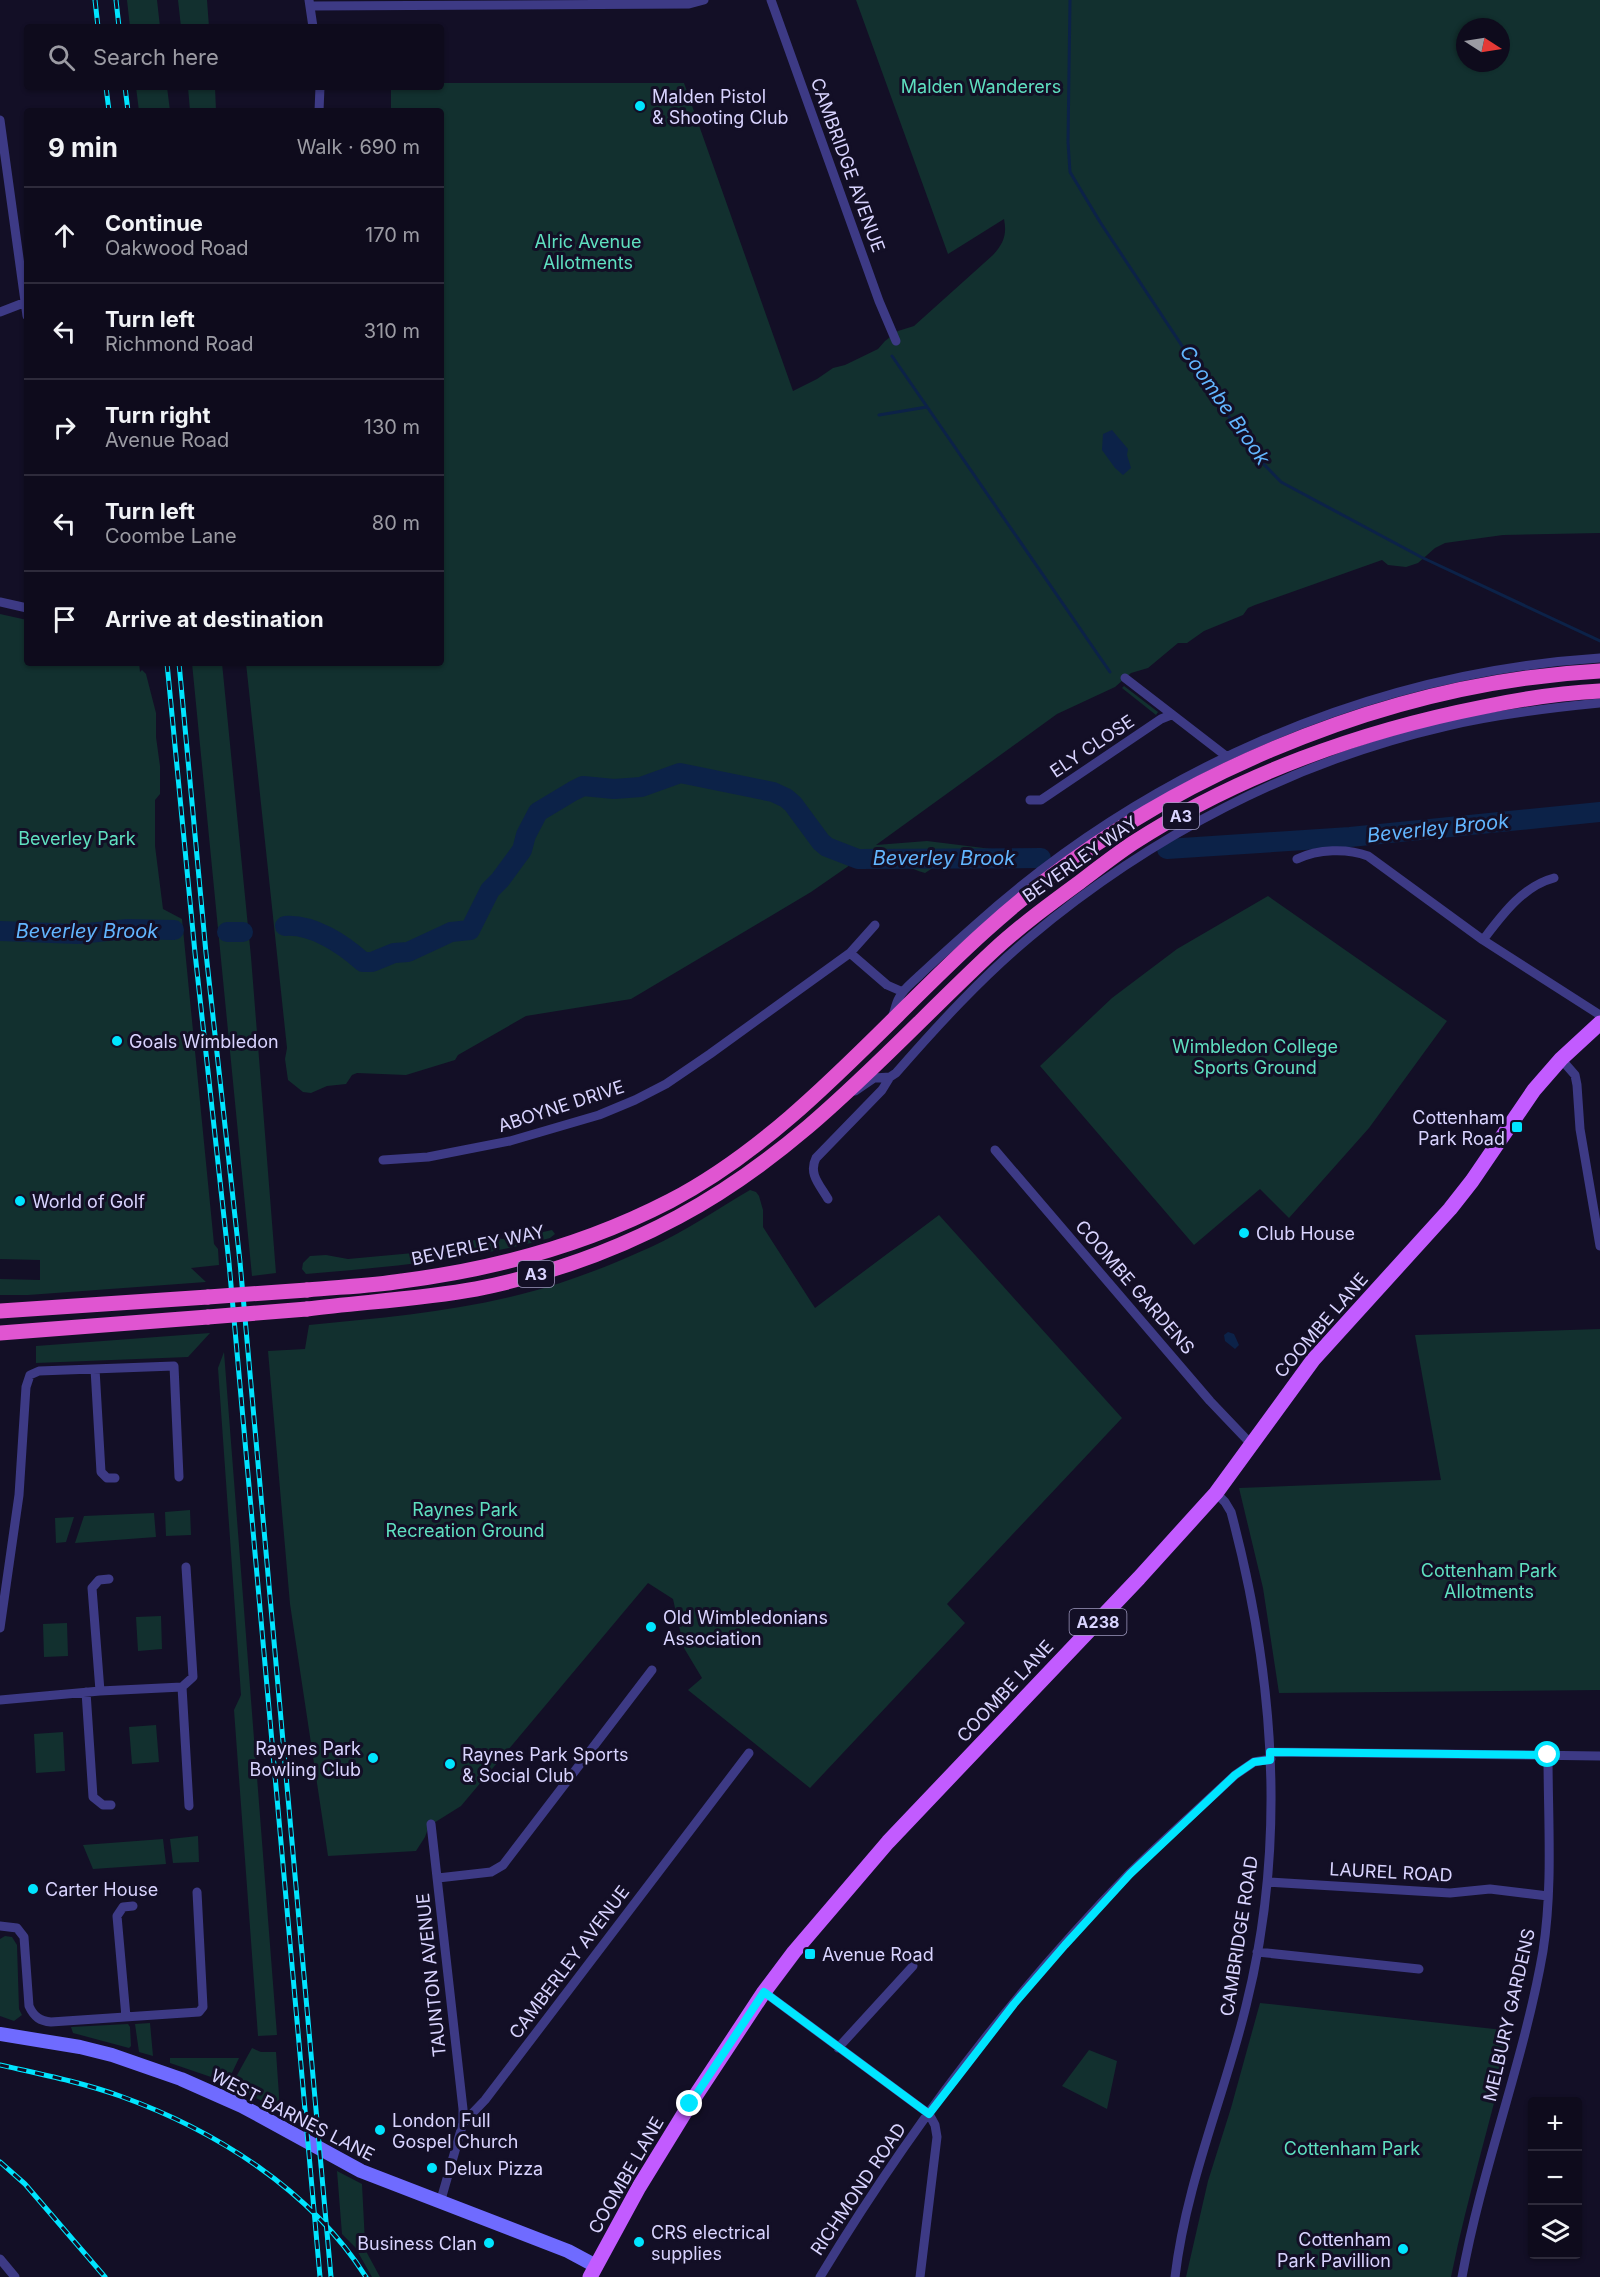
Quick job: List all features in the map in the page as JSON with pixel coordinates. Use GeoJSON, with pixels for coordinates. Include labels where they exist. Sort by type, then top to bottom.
{"type":"FeatureCollection","features":[{"type":"Feature","properties":{"kind":"highway","name":"BEVERLEY WAY"},"geometry":{"type":"LineString","coordinates":[[0,1309],[33,1310],[402,1282],[470,1270],[583,1240],[672,1200],[735,1161],[776,1128],[1022,898],[1077,857],[1131,822],[1195,786],[1314,734],[1393,707],[1502,682],[1600,671]]}},
{"type":"Feature","properties":{"kind":"highway","name":"BEVERLEY WAY"},"geometry":{"type":"LineString","coordinates":[[3,1333],[307,1308],[473,1289],[516,1280],[615,1247],[681,1215],[744,1177],[778,1153],[844,1096],[994,950],[1035,914],[1133,843],[1213,798],[1338,745],[1395,727],[1453,713],[1505,703],[1600,691]]}},
{"type":"Feature","properties":{"kind":"main road","name":"COOMBE LANE"},"geometry":{"type":"LineString","coordinates":[[593,2272],[639,2187],[684,2114],[764,1992],[808,1936],[888,1842],[1131,1586],[1216,1492],[1313,1360],[1430,1231],[1472,1180],[1534,1090],[1561,1059],[1600,1023]]}},
{"type":"Feature","properties":{"kind":"main road","name":"WEST BARNES LANE"},"geometry":{"type":"LineString","coordinates":[[0,2034],[80,2047],[112,2055],[176,2077],[242,2106],[361,2171],[568,2251],[593,2272]]}},
{"type":"Feature","properties":{"kind":"street"},"geometry":{"type":"LineString","coordinates":[[312,24],[309,3],[689,4],[704,0]]}},
{"type":"Feature","properties":{"kind":"street","name":"CAMBRIDGE AVENUE"},"geometry":{"type":"LineString","coordinates":[[771,0],[879,301],[896,341]]}},
{"type":"Feature","properties":{"kind":"street"},"geometry":{"type":"LineString","coordinates":[[319,108],[320,90]]}},
{"type":"Feature","properties":{"kind":"street"},"geometry":{"type":"LineString","coordinates":[[0,120],[24,288]]}},
{"type":"Feature","properties":{"kind":"street"},"geometry":{"type":"LineString","coordinates":[[0,312],[24,303]]}},
{"type":"Feature","properties":{"kind":"street"},"geometry":{"type":"LineString","coordinates":[[0,602],[24,607]]}},
{"type":"Feature","properties":{"kind":"street","name":"BEVERLEY WAY"},"geometry":{"type":"LineString","coordinates":[[892,1021],[903,992],[997,904],[1081,840],[1164,788],[1226,756],[1352,706],[1417,687],[1529,665],[1600,658]]}},
{"type":"Feature","properties":{"kind":"street"},"geometry":{"type":"LineString","coordinates":[[1125,678],[1226,756]]}},
{"type":"Feature","properties":{"kind":"street","name":"BEVERLEY WAY"},"geometry":{"type":"LineString","coordinates":[[828,1199],[812,1173],[812,1166],[816,1158],[882,1090],[890,1077],[972,991],[1028,938],[1065,908],[1134,859],[1198,820],[1265,788],[1358,752],[1446,726],[1484,718],[1600,703]]}},
{"type":"Feature","properties":{"kind":"street","name":"ELY CLOSE"},"geometry":{"type":"LineString","coordinates":[[1030,800],[1041,800],[1161,719],[1171,715]]}},
{"type":"Feature","properties":{"kind":"street"},"geometry":{"type":"LineString","coordinates":[[1297,859],[1309,854],[1354,851],[1368,856],[1483,939],[1600,1015]]}},
{"type":"Feature","properties":{"kind":"street"},"geometry":{"type":"LineString","coordinates":[[1483,939],[1499,919],[1533,885],[1554,878]]}},
{"type":"Feature","properties":{"kind":"street","name":"ABOYNE DRIVE"},"geometry":{"type":"LineString","coordinates":[[383,1160],[431,1156],[510,1141],[578,1121],[635,1100],[666,1084],[710,1054],[850,953],[874,925]]}},
{"type":"Feature","properties":{"kind":"street"},"geometry":{"type":"LineString","coordinates":[[850,953],[887,984],[903,992]]}},
{"type":"Feature","properties":{"kind":"street"},"geometry":{"type":"LineString","coordinates":[[1561,1059],[1575,1076],[1577,1085],[1580,1129],[1600,1246]]}},
{"type":"Feature","properties":{"kind":"street","name":"BEVERLEY WAY"},"geometry":{"type":"LineString","coordinates":[[844,1096],[862,1088],[874,1078],[890,1077]]}},
{"type":"Feature","properties":{"kind":"street","name":"COOMBE GARDENS"},"geometry":{"type":"LineString","coordinates":[[995,1150],[1210,1401],[1251,1444]]}},
{"type":"Feature","properties":{"kind":"street"},"geometry":{"type":"LineString","coordinates":[[0,1628],[19,1495],[26,1387],[30,1375],[39,1371],[174,1366],[179,1477]]}},
{"type":"Feature","properties":{"kind":"street"},"geometry":{"type":"LineString","coordinates":[[95,1369],[101,1472],[107,1478],[115,1478]]}},
{"type":"Feature","properties":{"kind":"street","name":"CAMBRIDGE ROAD"},"geometry":{"type":"LineString","coordinates":[[1174,2277],[1191,2189],[1231,2064],[1247,2003],[1268,1882],[1271,1819],[1270,1756],[1262,1657],[1231,1512],[1216,1492]]}},
{"type":"Feature","properties":{"kind":"street"},"geometry":{"type":"LineString","coordinates":[[0,1700],[100,1691],[182,1687],[193,1677],[186,1568]]}},
{"type":"Feature","properties":{"kind":"street"},"geometry":{"type":"LineString","coordinates":[[100,1691],[92,1588],[99,1580],[109,1579]]}},
{"type":"Feature","properties":{"kind":"street"},"geometry":{"type":"LineString","coordinates":[[438,1878],[491,1872],[503,1865],[652,1670]]}},
{"type":"Feature","properties":{"kind":"street"},"geometry":{"type":"LineString","coordinates":[[182,1687],[189,1806]]}},
{"type":"Feature","properties":{"kind":"street"},"geometry":{"type":"LineString","coordinates":[[86,1692],[93,1797],[103,1805],[111,1804]]}},
{"type":"Feature","properties":{"kind":"street","name":"CAMBERLEY AVENUE"},"geometry":{"type":"LineString","coordinates":[[440,2203],[463,2123],[485,2100],[749,1753]]}},
{"type":"Feature","properties":{"kind":"street","name":"MELBURY GARDENS"},"geometry":{"type":"LineString","coordinates":[[1462,2277],[1476,2210],[1505,2107],[1542,1952],[1548,1896],[1548,1755]]}},
{"type":"Feature","properties":{"kind":"street"},"geometry":{"type":"LineString","coordinates":[[1270,1756],[1600,1756]]}},
{"type":"Feature","properties":{"kind":"street","name":"RICHMOND ROAD"},"geometry":{"type":"LineString","coordinates":[[820,2277],[866,2203],[929,2114],[1014,2004],[1130,1874],[1235,1775],[1254,1762],[1270,1756]]}},
{"type":"Feature","properties":{"kind":"street","name":"TAUNTON AVENUE"},"geometry":{"type":"LineString","coordinates":[[431,1824],[463,2123]]}},
{"type":"Feature","properties":{"kind":"street","name":"LAUREL ROAD"},"geometry":{"type":"LineString","coordinates":[[1268,1882],[1450,1893],[1490,1888],[1548,1896]]}},
{"type":"Feature","properties":{"kind":"street"},"geometry":{"type":"LineString","coordinates":[[0,1926],[17,1928],[24,1937],[29,2007],[38,2019],[51,2022],[199,2012],[203,2007],[197,1892]]}},
{"type":"Feature","properties":{"kind":"street"},"geometry":{"type":"LineString","coordinates":[[126,2017],[117,1916],[123,1907],[133,1906]]}},
{"type":"Feature","properties":{"kind":"street"},"geometry":{"type":"LineString","coordinates":[[1257,1952],[1419,1969]]}},
{"type":"Feature","properties":{"kind":"street"},"geometry":{"type":"LineString","coordinates":[[838,2048],[913,1966]]}},
{"type":"Feature","properties":{"kind":"street"},"geometry":{"type":"LineString","coordinates":[[764,1992],[929,2114],[935,2125],[937,2137],[921,2277]]}},
{"type":"Feature","properties":{"kind":"street"},"geometry":{"type":"LineString","coordinates":[[0,2259],[15,2277]]}},
{"type":"Feature","properties":{"kind":"green space"},"geometry":{"type":"Polygon","coordinates":[[[127,0],[157,0],[160,24],[130,24],[127,0]]]}},
{"type":"Feature","properties":{"kind":"green space"},"geometry":{"type":"Polygon","coordinates":[[[178,0],[207,0],[209,24],[181,24],[178,0]]]}},
{"type":"Feature","properties":{"kind":"green space"},"geometry":{"type":"Polygon","coordinates":[[[856,0],[1600,0],[1600,533],[1503,535],[1445,543],[1435,548],[1418,563],[1406,567],[1388,565],[1382,560],[1248,608],[1243,615],[1204,631],[1187,643],[1178,643],[1148,668],[1131,673],[1115,687],[1057,714],[876,845],[927,841],[1041,855],[1034,860],[942,862],[925,873],[895,864],[873,867],[859,862],[850,865],[811,892],[631,999],[526,1016],[458,1055],[455,1060],[406,1075],[357,1073],[352,1075],[346,1084],[327,1086],[311,1093],[303,1092],[288,1080],[285,1059],[287,1048],[246,666],[444,666],[444,108],[391,108],[391,90],[444,90],[444,83],[684,83],[793,391],[833,368],[845,365],[878,349],[898,331],[914,326],[997,251],[1005,229],[1004,219],[948,254],[856,0]]]}},
{"type":"Feature","properties":{"kind":"green space"},"geometry":{"type":"Polygon","coordinates":[[[136,90],[167,90],[170,108],[139,108],[136,90]]]}},
{"type":"Feature","properties":{"kind":"green space"},"geometry":{"type":"Polygon","coordinates":[[[188,90],[215,90],[216,108],[190,108],[188,90]]]}},
{"type":"Feature","properties":{"kind":"green space","name":"Beverley Park"},"geometry":{"type":"Polygon","coordinates":[[[0,614],[24,619],[24,666],[139,666],[140,672],[142,670],[146,674],[156,713],[156,737],[160,766],[160,794],[155,800],[155,846],[163,909],[182,919],[214,1244],[218,1249],[219,1265],[191,1268],[206,1282],[0,1295],[0,1279],[40,1280],[40,1260],[0,1259],[0,614]]]}},
{"type":"Feature","properties":{"kind":"green space"},"geometry":{"type":"Polygon","coordinates":[[[192,666],[222,666],[251,957],[276,1273],[252,1276],[192,666]]]}},
{"type":"Feature","properties":{"kind":"green space"},"geometry":{"type":"Polygon","coordinates":[[[1124,686],[1158,712],[1156,715],[1122,688],[1124,686]]]}},
{"type":"Feature","properties":{"kind":"green space","name":"Wimbledon College Sports Ground"},"geometry":{"type":"Polygon","coordinates":[[[1268,896],[1447,1021],[1369,1128],[1289,1218],[1260,1189],[1194,1245],[1040,1066],[1112,998],[1177,949],[1268,896]]]}},
{"type":"Feature","properties":{"kind":"green space","name":"Raynes Park Recreation Ground"},"geometry":{"type":"Polygon","coordinates":[[[750,1190],[759,1196],[763,1210],[763,1227],[815,1308],[939,1215],[1122,1418],[947,1604],[965,1623],[810,1788],[688,1690],[702,1678],[684,1648],[673,1599],[648,1583],[461,1806],[429,1826],[416,1851],[328,1856],[290,1604],[268,1351],[305,1349],[309,1325],[416,1314],[469,1305],[538,1290],[571,1279],[664,1241],[750,1190]]]}},
{"type":"Feature","properties":{"kind":"green space"},"geometry":{"type":"Polygon","coordinates":[[[552,1230],[555,1234],[550,1238],[459,1257],[306,1274],[302,1269],[303,1263],[310,1256],[326,1255],[348,1259],[446,1250],[450,1245],[475,1240],[484,1235],[502,1239],[516,1238],[552,1230]]]}},
{"type":"Feature","properties":{"kind":"green space","name":"Cottenham Park Allotments"},"geometry":{"type":"Polygon","coordinates":[[[1600,1329],[1600,1690],[1279,1693],[1263,1588],[1239,1488],[1441,1480],[1415,1335],[1600,1329]]]}},
{"type":"Feature","properties":{"kind":"green space"},"geometry":{"type":"Polygon","coordinates":[[[210,1333],[188,1357],[36,1363],[36,1346],[210,1333]]]}},
{"type":"Feature","properties":{"kind":"green space"},"geometry":{"type":"Polygon","coordinates":[[[224,1352],[277,2035],[258,2036],[234,1710],[241,1695],[218,1368],[224,1352]]]}},
{"type":"Feature","properties":{"kind":"green space"},"geometry":{"type":"Polygon","coordinates":[[[190,1510],[191,1535],[166,1536],[165,1512],[190,1510]]]}},
{"type":"Feature","properties":{"kind":"green space"},"geometry":{"type":"Polygon","coordinates":[[[154,1513],[156,1537],[75,1543],[84,1516],[154,1513]]]}},
{"type":"Feature","properties":{"kind":"green space"},"geometry":{"type":"Polygon","coordinates":[[[74,1517],[66,1542],[56,1543],[55,1518],[74,1517]]]}},
{"type":"Feature","properties":{"kind":"green space"},"geometry":{"type":"Polygon","coordinates":[[[161,1616],[162,1649],[138,1651],[136,1617],[161,1616]]]}},
{"type":"Feature","properties":{"kind":"green space"},"geometry":{"type":"Polygon","coordinates":[[[67,1623],[68,1656],[44,1657],[43,1624],[67,1623]]]}},
{"type":"Feature","properties":{"kind":"green space"},"geometry":{"type":"Polygon","coordinates":[[[156,1725],[159,1762],[132,1764],[129,1727],[156,1725]]]}},
{"type":"Feature","properties":{"kind":"green space"},"geometry":{"type":"Polygon","coordinates":[[[63,1732],[65,1771],[36,1773],[34,1734],[63,1732]]]}},
{"type":"Feature","properties":{"kind":"green space"},"geometry":{"type":"Polygon","coordinates":[[[198,1836],[199,1862],[173,1863],[170,1839],[198,1836]]]}},
{"type":"Feature","properties":{"kind":"green space"},"geometry":{"type":"Polygon","coordinates":[[[163,1839],[166,1864],[93,1869],[83,1845],[163,1839]]]}},
{"type":"Feature","properties":{"kind":"green space"},"geometry":{"type":"Polygon","coordinates":[[[5,1936],[12,1937],[17,1945],[19,2009],[22,2015],[14,2021],[0,2016],[0,1939],[5,1936]]]}},
{"type":"Feature","properties":{"kind":"green space","name":"Cottenham Park"},"geometry":{"type":"Polygon","coordinates":[[[1260,2003],[1512,2031],[1451,2277],[1186,2277],[1208,2181],[1260,2003]]]}},
{"type":"Feature","properties":{"kind":"green space"},"geometry":{"type":"Polygon","coordinates":[[[150,2023],[153,2056],[139,2052],[135,2024],[150,2023]]]}},
{"type":"Feature","properties":{"kind":"green space"},"geometry":{"type":"Polygon","coordinates":[[[128,2024],[131,2046],[129,2048],[73,2033],[71,2027],[128,2024]]]}},
{"type":"Feature","properties":{"kind":"green space"},"geometry":{"type":"Polygon","coordinates":[[[252,2048],[261,2052],[276,2052],[280,2110],[238,2089],[236,2077],[252,2048]]]}},
{"type":"Feature","properties":{"kind":"green space"},"geometry":{"type":"Polygon","coordinates":[[[1089,2050],[1117,2061],[1107,2109],[1062,2086],[1089,2050]]]}},
{"type":"Feature","properties":{"kind":"green space"},"geometry":{"type":"Polygon","coordinates":[[[170,2058],[239,2058],[230,2077],[211,2077],[170,2063],[170,2058]]]}},
{"type":"Feature","properties":{"kind":"green space"},"geometry":{"type":"Polygon","coordinates":[[[337,2171],[362,2184],[365,2243],[367,2253],[380,2277],[372,2277],[355,2247],[342,2234],[337,2171]]]}},
{"type":"Feature","properties":{"kind":"water"},"geometry":{"type":"Polygon","coordinates":[[[1112,430],[1128,449],[1127,455],[1131,468],[1123,475],[1102,450],[1103,434],[1112,430]]]}},
{"type":"Feature","properties":{"kind":"water"},"geometry":{"type":"Polygon","coordinates":[[[1228,1332],[1234,1334],[1239,1345],[1235,1349],[1225,1341],[1224,1335],[1228,1332]]]}},
{"type":"Feature","properties":{"kind":"waterway","name":"Coombe Brook"},"geometry":{"type":"LineString","coordinates":[[1070,0],[1068,142],[1070,172],[1100,222],[1253,453],[1281,482],[1421,557],[1600,641]]}},
{"type":"Feature","properties":{"kind":"waterway"},"geometry":{"type":"LineString","coordinates":[[892,356],[1110,672]]}},
{"type":"Feature","properties":{"kind":"waterway"},"geometry":{"type":"LineString","coordinates":[[879,415],[927,407]]}},
{"type":"Feature","properties":{"kind":"waterway","name":"Beverley Brook"},"geometry":{"type":"LineString","coordinates":[[285,926],[306,928],[327,936],[363,962],[372,962],[394,953],[408,952],[451,932],[470,930],[490,890],[522,850],[526,835],[538,812],[583,786],[614,789],[641,787],[680,773],[773,792],[786,798],[821,842],[827,847],[858,859],[1041,858]]}},
{"type":"Feature","properties":{"kind":"waterway","name":"Beverley Brook"},"geometry":{"type":"LineString","coordinates":[[1167,849],[1350,837],[1600,812]]}},
{"type":"Feature","properties":{"kind":"waterway","name":"Beverley Brook"},"geometry":{"type":"LineString","coordinates":[[0,931],[78,934],[127,929],[174,930]]}},
{"type":"Feature","properties":{"kind":"waterway","name":"Beverley Brook"},"geometry":{"type":"LineString","coordinates":[[227,932],[243,932]]}},
{"type":"Feature","properties":{"kind":"railway"},"geometry":{"type":"LineString","coordinates":[[95,0],[98,24]]}},
{"type":"Feature","properties":{"kind":"railway"},"geometry":{"type":"LineString","coordinates":[[116,0],[119,24]]}},
{"type":"Feature","properties":{"kind":"railway"},"geometry":{"type":"LineString","coordinates":[[106,90],[109,108]]}},
{"type":"Feature","properties":{"kind":"railway"},"geometry":{"type":"LineString","coordinates":[[125,90],[128,108]]}},
{"type":"Feature","properties":{"kind":"railway"},"geometry":{"type":"LineString","coordinates":[[167,666],[195,953],[229,1263],[320,2277]]}},
{"type":"Feature","properties":{"kind":"railway"},"geometry":{"type":"LineString","coordinates":[[179,666],[206,953],[240,1262],[331,2277]]}},
{"type":"Feature","properties":{"kind":"railway"},"geometry":{"type":"LineString","coordinates":[[0,2065],[75,2082],[120,2096],[191,2126],[225,2145],[289,2190],[318,2217],[344,2246],[366,2277]]}},
{"type":"Feature","properties":{"kind":"railway"},"geometry":{"type":"LineString","coordinates":[[0,2162],[25,2184],[105,2277]]}},
{"type":"Feature","properties":{"kind":"place","name":"Malden Pistol & Shooting Club"},"geometry":{"type":"Point","coordinates":[640,106]}},
{"type":"Feature","properties":{"kind":"place","name":"Goals Wimbledon"},"geometry":{"type":"Point","coordinates":[117,1041]}},
{"type":"Feature","properties":{"kind":"place","name":"Cottenham Park Road"},"geometry":{"type":"Point","coordinates":[1517,1127]}},
{"type":"Feature","properties":{"kind":"place","name":"World of Golf"},"geometry":{"type":"Point","coordinates":[20,1201]}},
{"type":"Feature","properties":{"kind":"place","name":"Club House"},"geometry":{"type":"Point","coordinates":[1244,1233]}},
{"type":"Feature","properties":{"kind":"place","name":"Old Wimbledonians Association"},"geometry":{"type":"Point","coordinates":[651,1627]}},
{"type":"Feature","properties":{"kind":"place","name":"Raynes Park Bowling Club"},"geometry":{"type":"Point","coordinates":[373,1758]}},
{"type":"Feature","properties":{"kind":"place","name":"Raynes Park Sports & Social Club"},"geometry":{"type":"Point","coordinates":[450,1764]}},
{"type":"Feature","properties":{"kind":"place","name":"Carter House"},"geometry":{"type":"Point","coordinates":[33,1889]}},
{"type":"Feature","properties":{"kind":"place","name":"Avenue Road"},"geometry":{"type":"Point","coordinates":[810,1954]}},
{"type":"Feature","properties":{"kind":"place","name":"London Full Gospel Church"},"geometry":{"type":"Point","coordinates":[380,2130]}},
{"type":"Feature","properties":{"kind":"place","name":"Delux Pizza"},"geometry":{"type":"Point","coordinates":[432,2168]}},
{"type":"Feature","properties":{"kind":"place","name":"CRS electrical supplies"},"geometry":{"type":"Point","coordinates":[639,2242]}},
{"type":"Feature","properties":{"kind":"place","name":"Business Clan"},"geometry":{"type":"Point","coordinates":[489,2243]}},
{"type":"Feature","properties":{"kind":"place","name":"Cottenham Park Pavillion"},"geometry":{"type":"Point","coordinates":[1403,2249]}},
{"type":"Feature","properties":{"kind":"route"},"geometry":{"type":"LineString","coordinates":[[690,2104],[764,1992],[929,2114],[1014,2004],[1130,1874],[1235,1775],[1254,1762],[1270,1760],[1270,1752],[1548,1755]]}},
{"type":"Feature","properties":{"kind":"park label","name":"Malden Wanderers"},"geometry":{"type":"Point","coordinates":[981,86]}},
{"type":"Feature","properties":{"kind":"park label","name":"Alric Avenue Allotments"},"geometry":{"type":"Point","coordinates":[588,251]}}]}
